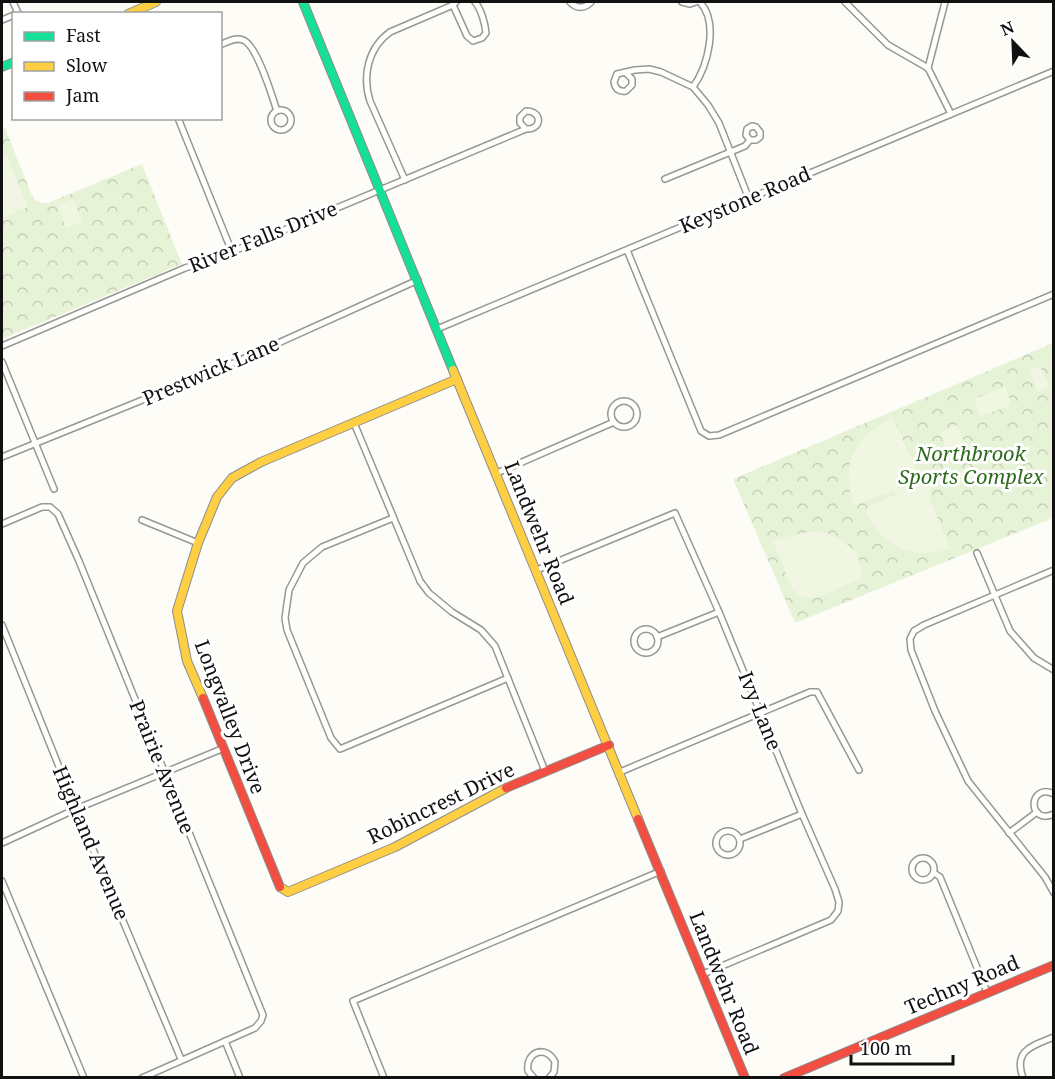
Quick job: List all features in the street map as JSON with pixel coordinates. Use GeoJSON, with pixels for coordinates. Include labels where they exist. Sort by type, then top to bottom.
{"type":"FeatureCollection","features":[{"type":"Feature","properties":{"kind":"main road"},"geometry":{"type":"LineString","coordinates":[[134,12],[156,2]]}},
{"type":"Feature","properties":{"kind":"main road","name":"Landwehr Road"},"geometry":{"type":"LineString","coordinates":[[303,2],[745,1077]]}},
{"type":"Feature","properties":{"kind":"main road","name":"Longvalley Drive"},"geometry":{"type":"LineString","coordinates":[[288,892],[280,887],[273,872],[187,661],[177,611],[198,543],[216,497],[232,478],[250,466],[457,379]]}},
{"type":"Feature","properties":{"kind":"main road","name":"Robincrest Drive"},"geometry":{"type":"LineString","coordinates":[[288,892],[395,847],[513,784],[609,745]]}},
{"type":"Feature","properties":{"kind":"main road","name":"Techny Road"},"geometry":{"type":"LineString","coordinates":[[784,1077],[1053,964]]}},
{"type":"Feature","properties":{"kind":"street"},"geometry":{"type":"LineString","coordinates":[[405,180],[366,90],[366,70],[374,49],[390,32],[454,3],[467,36],[473,41],[482,38],[486,33],[475,2]]}},
{"type":"Feature","properties":{"kind":"street"},"geometry":{"type":"LineString","coordinates":[[570,2],[581,8],[591,2]]}},
{"type":"Feature","properties":{"kind":"street"},"geometry":{"type":"LineString","coordinates":[[682,2],[689,4],[698,2],[704,6],[709,19],[710,39],[706,59],[699,79],[693,87]]}},
{"type":"Feature","properties":{"kind":"street"},"geometry":{"type":"LineString","coordinates":[[845,2],[888,45],[928,68],[951,114]]}},
{"type":"Feature","properties":{"kind":"street"},"geometry":{"type":"LineString","coordinates":[[928,68],[945,2]]}},
{"type":"Feature","properties":{"kind":"street"},"geometry":{"type":"LineString","coordinates":[[222,44],[234,39],[243,40],[250,45],[260,64],[277,111]]}},
{"type":"Feature","properties":{"kind":"street"},"geometry":{"type":"LineString","coordinates":[[626,73],[655,70],[693,87],[719,123],[749,199]]}},
{"type":"Feature","properties":{"kind":"street","name":"Keystone Road"},"geometry":{"type":"LineString","coordinates":[[437,329],[1053,71]]}},
{"type":"Feature","properties":{"kind":"street"},"geometry":{"type":"LineString","coordinates":[[179,120],[232,252]]}},
{"type":"Feature","properties":{"kind":"street","name":"River Falls Drive"},"geometry":{"type":"LineString","coordinates":[[2,346],[185,268],[232,252],[525,129]]}},
{"type":"Feature","properties":{"kind":"street"},"geometry":{"type":"LineString","coordinates":[[665,179],[730,153],[745,146],[750,140]]}},
{"type":"Feature","properties":{"kind":"street"},"geometry":{"type":"LineString","coordinates":[[627,250],[701,431],[709,436],[719,435],[803,401],[1053,294]]}},
{"type":"Feature","properties":{"kind":"street","name":"Prestwick Lane"},"geometry":{"type":"LineString","coordinates":[[2,457],[236,362],[418,280]]}},
{"type":"Feature","properties":{"kind":"street"},"geometry":{"type":"LineString","coordinates":[[2,362],[54,489]]}},
{"type":"Feature","properties":{"kind":"street"},"geometry":{"type":"LineString","coordinates":[[626,402],[635,407],[637,415],[633,424],[622,427],[614,422],[612,412],[617,404],[626,402]]}},
{"type":"Feature","properties":{"kind":"street"},"geometry":{"type":"LineString","coordinates":[[497,473],[614,422]]}},
{"type":"Feature","properties":{"kind":"street"},"geometry":{"type":"LineString","coordinates":[[354,423],[420,581],[437,600],[481,630],[495,645],[545,771]]}},
{"type":"Feature","properties":{"kind":"street","name":"Prairie Avenue"},"geometry":{"type":"LineString","coordinates":[[2,524],[42,507],[50,507],[58,514],[79,561],[263,1015],[255,1028],[225,1041]]}},
{"type":"Feature","properties":{"kind":"street","name":"Ivy Lane"},"geometry":{"type":"LineString","coordinates":[[537,570],[675,513],[835,889],[838,911],[831,920],[703,974]]}},
{"type":"Feature","properties":{"kind":"street"},"geometry":{"type":"LineString","coordinates":[[393,518],[322,548],[303,563],[289,590],[285,618],[287,630],[331,738],[340,749],[508,678]]}},
{"type":"Feature","properties":{"kind":"street"},"geometry":{"type":"LineString","coordinates":[[141,520],[198,543]]}},
{"type":"Feature","properties":{"kind":"street"},"geometry":{"type":"LineString","coordinates":[[977,553],[1010,631],[1034,658],[1053,670]]}},
{"type":"Feature","properties":{"kind":"street"},"geometry":{"type":"LineString","coordinates":[[1053,570],[924,625],[914,631],[910,639],[911,650],[935,711],[968,781],[1045,877],[1053,893]]}},
{"type":"Feature","properties":{"kind":"street"},"geometry":{"type":"LineString","coordinates":[[657,637],[719,612]]}},
{"type":"Feature","properties":{"kind":"street","name":"Highland Avenue"},"geometry":{"type":"LineString","coordinates":[[2,625],[76,810],[181,1059]]}},
{"type":"Feature","properties":{"kind":"street"},"geometry":{"type":"LineString","coordinates":[[642,630],[652,630],[657,637],[657,646],[650,652],[641,652],[634,643],[635,636],[642,630]]}},
{"type":"Feature","properties":{"kind":"street"},"geometry":{"type":"LineString","coordinates":[[620,772],[810,692],[817,692],[859,770]]}},
{"type":"Feature","properties":{"kind":"street"},"geometry":{"type":"LineString","coordinates":[[2,843],[224,748]]}},
{"type":"Feature","properties":{"kind":"street"},"geometry":{"type":"LineString","coordinates":[[1053,794],[1047,792],[1038,795],[1034,803],[1036,812],[1041,815],[1046,817],[1053,814]]}},
{"type":"Feature","properties":{"kind":"street"},"geometry":{"type":"LineString","coordinates":[[1010,833],[1036,812]]}},
{"type":"Feature","properties":{"kind":"street"},"geometry":{"type":"LineString","coordinates":[[740,839],[802,814]]}},
{"type":"Feature","properties":{"kind":"street"},"geometry":{"type":"LineString","coordinates":[[724,831],[734,832],[740,839],[741,844],[732,854],[723,853],[717,848],[718,837],[724,831]]}},
{"type":"Feature","properties":{"kind":"street"},"geometry":{"type":"LineString","coordinates":[[927,858],[933,863],[934,873],[927,879],[918,879],[913,872],[913,864],[917,859],[927,858]]}},
{"type":"Feature","properties":{"kind":"street"},"geometry":{"type":"LineString","coordinates":[[384,1077],[353,1001],[661,871]]}},
{"type":"Feature","properties":{"kind":"street"},"geometry":{"type":"LineString","coordinates":[[934,873],[940,877],[987,992]]}},
{"type":"Feature","properties":{"kind":"street"},"geometry":{"type":"LineString","coordinates":[[2,881],[84,1077]]}},
{"type":"Feature","properties":{"kind":"street"},"geometry":{"type":"LineString","coordinates":[[1023,1077],[1019,1066],[1021,1057],[1028,1048],[1053,1037]]}},
{"type":"Feature","properties":{"kind":"street"},"geometry":{"type":"LineString","coordinates":[[142,1077],[225,1041],[240,1077]]}},
{"type":"Feature","properties":{"kind":"street"},"geometry":{"type":"LineString","coordinates":[[534,1077],[528,1071],[528,1061],[532,1055],[542,1052],[552,1056],[555,1062],[555,1069],[549,1077]]}},
{"type":"Feature","properties":{"kind":"green space"},"geometry":{"type":"Polygon","coordinates":[[[5,128],[32,196],[41,202],[48,203],[142,164],[182,264],[2,339],[2,129],[5,128]]]}},
{"type":"Feature","properties":{"kind":"green space"},"geometry":{"type":"Polygon","coordinates":[[[7,156],[28,207],[2,218],[2,158],[7,156]]]}},
{"type":"Feature","properties":{"kind":"green space"},"geometry":{"type":"Polygon","coordinates":[[[73,199],[82,222],[66,228],[57,205],[73,199]]]}},
{"type":"Feature","properties":{"kind":"green space","name":"Northbrook Sports Complex"},"geometry":{"type":"Polygon","coordinates":[[[1053,343],[1053,518],[795,623],[733,479],[1053,343]]]}},
{"type":"Feature","properties":{"kind":"green space"},"geometry":{"type":"Polygon","coordinates":[[[1040,366],[1049,387],[1038,392],[1029,371],[1040,366]]]}},
{"type":"Feature","properties":{"kind":"green space"},"geometry":{"type":"Polygon","coordinates":[[[1005,387],[1012,405],[980,416],[974,399],[1005,387]]]}},
{"type":"Feature","properties":{"kind":"green space"},"geometry":{"type":"Polygon","coordinates":[[[893,417],[917,472],[914,474],[914,482],[910,487],[895,494],[893,491],[854,505],[849,476],[854,453],[868,433],[893,417]]]}},
{"type":"Feature","properties":{"kind":"green space"},"geometry":{"type":"Polygon","coordinates":[[[957,425],[970,455],[951,463],[940,432],[957,425]]]}},
{"type":"Feature","properties":{"kind":"green space"},"geometry":{"type":"Polygon","coordinates":[[[919,484],[919,486],[929,487],[931,491],[929,497],[950,548],[932,553],[905,550],[882,536],[866,512],[868,507],[919,484]]]}},
{"type":"Feature","properties":{"kind":"green space"},"geometry":{"type":"Polygon","coordinates":[[[822,531],[851,547],[861,567],[862,578],[831,592],[810,599],[805,598],[796,590],[793,591],[773,541],[802,533],[822,531]]]}},
{"type":"Feature","properties":{"kind":"traffic: fast"},"geometry":{"type":"LineString","coordinates":[[303,2],[453,370]]}},
{"type":"Feature","properties":{"kind":"traffic: fast"},"geometry":{"type":"LineString","coordinates":[[2,67],[12,63]]}},
{"type":"Feature","properties":{"kind":"traffic: slow"},"geometry":{"type":"LineString","coordinates":[[133,12],[156,2]]}},
{"type":"Feature","properties":{"kind":"traffic: slow"},"geometry":{"type":"LineString","coordinates":[[453,370],[638,819]]}},
{"type":"Feature","properties":{"kind":"traffic: slow"},"geometry":{"type":"LineString","coordinates":[[203,698],[187,661],[177,611],[198,543],[217,497],[232,478],[261,462],[457,379]]}},
{"type":"Feature","properties":{"kind":"traffic: slow"},"geometry":{"type":"LineString","coordinates":[[280,887],[288,892],[395,847],[506,788]]}},
{"type":"Feature","properties":{"kind":"traffic: jam"},"geometry":{"type":"LineString","coordinates":[[203,698],[280,887]]}},
{"type":"Feature","properties":{"kind":"traffic: jam"},"geometry":{"type":"LineString","coordinates":[[506,788],[609,745]]}},
{"type":"Feature","properties":{"kind":"traffic: jam"},"geometry":{"type":"LineString","coordinates":[[638,819],[745,1078]]}},
{"type":"Feature","properties":{"kind":"traffic: jam"},"geometry":{"type":"LineString","coordinates":[[784,1078],[1054,965]]}}]}
